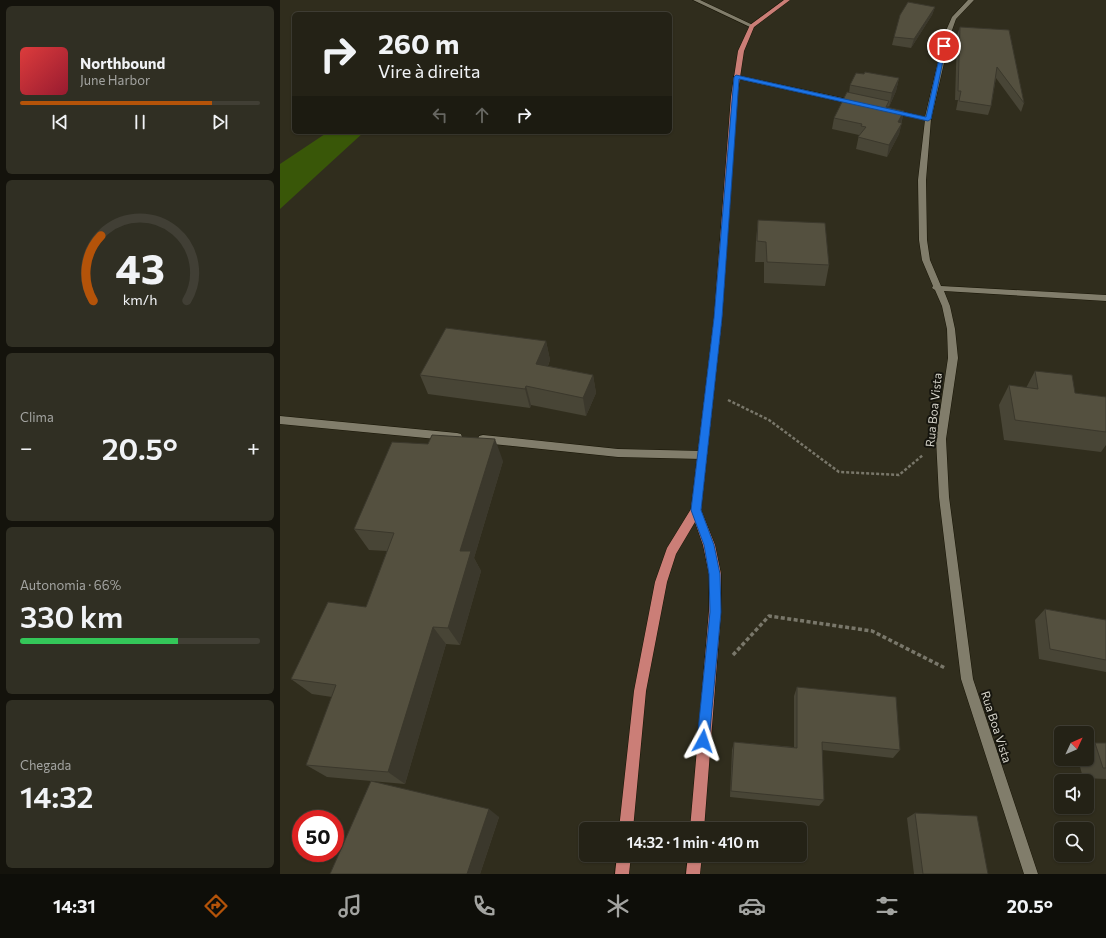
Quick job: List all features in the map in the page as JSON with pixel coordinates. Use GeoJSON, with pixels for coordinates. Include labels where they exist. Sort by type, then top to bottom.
{"type":"FeatureCollection","features":[{"type":"Feature","properties":{"kind":"main road"},"geometry":{"type":"LineString","coordinates":[[627,822],[640,692],[661,582],[671,552],[696,510],[718,318],[736,77],[741,51],[752,26],[766,14],[787,0]]}},
{"type":"Feature","properties":{"kind":"main road"},"geometry":{"type":"LineString","coordinates":[[696,510],[709,545],[715,574],[715,612],[698,822]]}},
{"type":"Feature","properties":{"kind":"main road"},"geometry":{"type":"LineString","coordinates":[[622,874],[623,862]]}},
{"type":"Feature","properties":{"kind":"main road"},"geometry":{"type":"LineString","coordinates":[[693,874],[694,862]]}},
{"type":"Feature","properties":{"kind":"street"},"geometry":{"type":"LineString","coordinates":[[696,0],[752,26]]}},
{"type":"Feature","properties":{"kind":"street","name":"Rua Boa Vista"},"geometry":{"type":"LineString","coordinates":[[971,0],[954,18],[948,33],[928,119],[922,180],[923,240],[926,260],[936,288],[946,306],[951,329],[953,358],[941,439],[944,497],[967,679],[1031,874]]}},
{"type":"Feature","properties":{"kind":"street"},"geometry":{"type":"LineString","coordinates":[[736,77],[859,104]]}},
{"type":"Feature","properties":{"kind":"street"},"geometry":{"type":"LineString","coordinates":[[882,109],[928,119]]}},
{"type":"Feature","properties":{"kind":"street"},"geometry":{"type":"LineString","coordinates":[[936,288],[1106,298]]}},
{"type":"Feature","properties":{"kind":"street"},"geometry":{"type":"LineString","coordinates":[[280,420],[618,453],[702,455]]}},
{"type":"Feature","properties":{"kind":"path"},"geometry":{"type":"LineString","coordinates":[[710,390],[769,420],[838,472],[899,476],[941,439]]}},
{"type":"Feature","properties":{"kind":"path"},"geometry":{"type":"LineString","coordinates":[[708,682],[769,616],[872,631],[967,679]]}},
{"type":"Feature","properties":{"kind":"green space"},"geometry":{"type":"Polygon","coordinates":[[[325,134],[362,134],[280,209],[280,164],[325,134]]]}},
{"type":"Feature","properties":{"kind":"building"},"geometry":{"type":"Polygon","coordinates":[[[908,2],[935,7],[914,39],[894,37],[900,15],[908,2]]]}},
{"type":"Feature","properties":{"kind":"building"},"geometry":{"type":"Polygon","coordinates":[[[960,27],[1009,30],[1024,103],[997,67],[991,106],[959,101],[961,91],[958,91],[960,27]]]}},
{"type":"Feature","properties":{"kind":"building"},"geometry":{"type":"Polygon","coordinates":[[[865,72],[899,78],[892,93],[850,85],[856,73],[864,74],[865,72]]]}},
{"type":"Feature","properties":{"kind":"building"},"geometry":{"type":"Polygon","coordinates":[[[847,92],[889,101],[886,107],[904,111],[898,122],[902,123],[889,145],[858,137],[866,127],[861,126],[862,124],[834,118],[847,92]]]}},
{"type":"Feature","properties":{"kind":"building"},"geometry":{"type":"Polygon","coordinates":[[[758,220],[825,223],[829,265],[767,262],[766,242],[757,241],[758,220]]]}},
{"type":"Feature","properties":{"kind":"building"},"geometry":{"type":"Polygon","coordinates":[[[446,328],[546,341],[536,364],[593,375],[583,398],[526,386],[525,389],[420,375],[446,328]]]}},
{"type":"Feature","properties":{"kind":"building"},"geometry":{"type":"Polygon","coordinates":[[[1035,371],[1072,375],[1075,393],[1106,397],[1106,432],[1015,420],[1009,385],[1038,389],[1035,371]]]}},
{"type":"Feature","properties":{"kind":"building"},"geometry":{"type":"Polygon","coordinates":[[[432,435],[495,439],[460,551],[471,551],[448,628],[433,627],[388,772],[306,765],[336,685],[291,679],[328,602],[366,607],[394,533],[354,529],[392,442],[428,444],[432,435]]]}},
{"type":"Feature","properties":{"kind":"building"},"geometry":{"type":"Polygon","coordinates":[[[1045,609],[1106,620],[1106,660],[1050,649],[1045,609]]]}},
{"type":"Feature","properties":{"kind":"building"},"geometry":{"type":"Polygon","coordinates":[[[797,687],[896,697],[900,750],[822,742],[824,800],[731,791],[734,742],[797,748],[797,687]]]}},
{"type":"Feature","properties":{"kind":"building"},"geometry":{"type":"Polygon","coordinates":[[[1095,743],[1106,743],[1106,768],[1103,768],[1095,743]]]}},
{"type":"Feature","properties":{"kind":"building"},"geometry":{"type":"Polygon","coordinates":[[[371,781],[489,809],[467,874],[330,874],[335,862],[344,862],[344,842],[371,781]]]}},
{"type":"Feature","properties":{"kind":"building"},"geometry":{"type":"Polygon","coordinates":[[[915,813],[977,816],[988,874],[923,874],[915,813]]]}},
{"type":"Feature","properties":{"kind":"route"},"geometry":{"type":"LineString","coordinates":[[703,741],[715,612],[715,574],[709,545],[696,510],[718,318],[736,77],[928,119],[944,46]]}}]}
